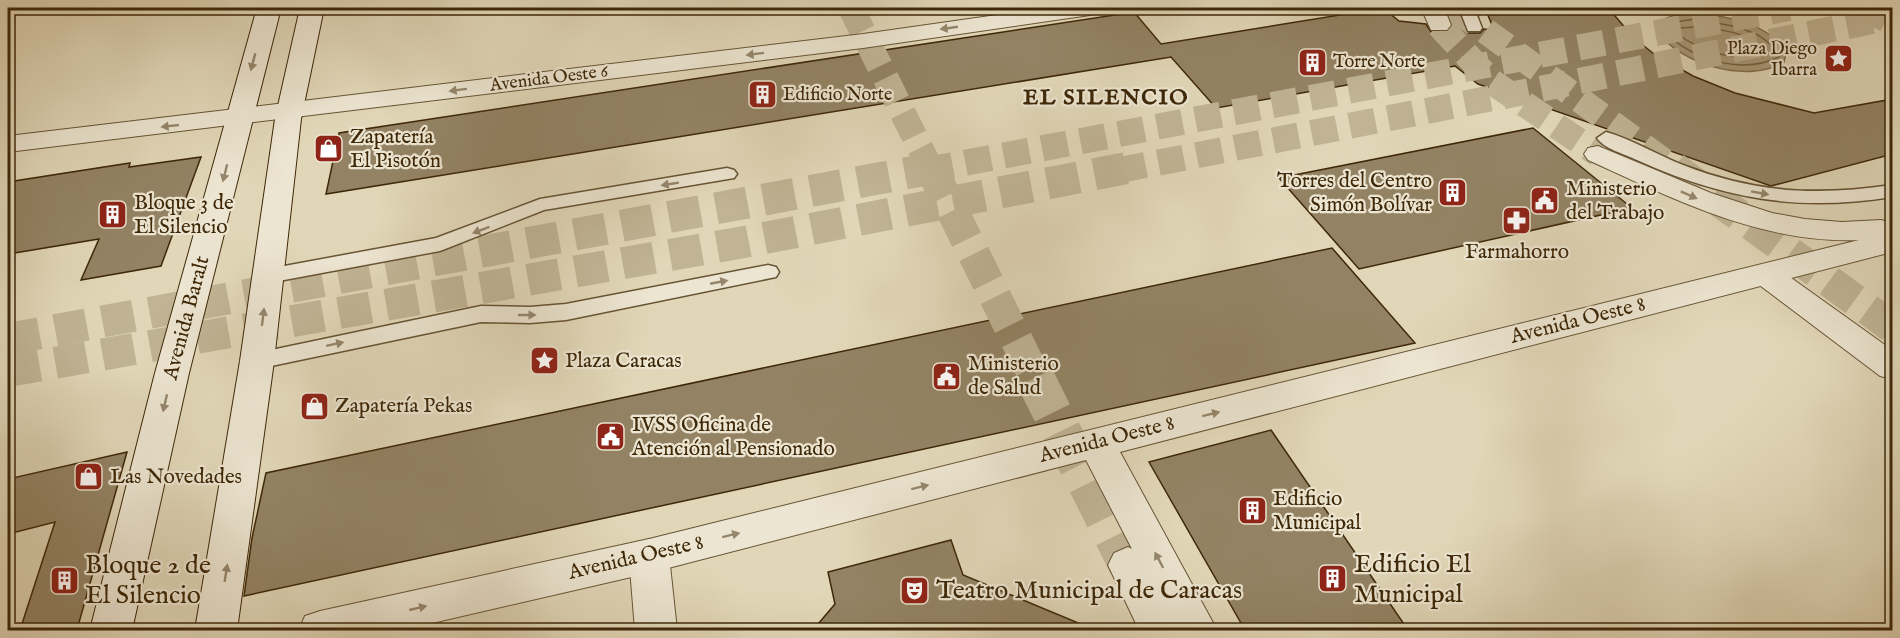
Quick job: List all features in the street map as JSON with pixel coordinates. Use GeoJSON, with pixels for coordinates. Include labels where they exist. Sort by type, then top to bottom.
{"type":"FeatureCollection","features":[{"type":"Feature","properties":{"kind":"street","name":"Avenida Baralt"},"geometry":{"type":"LineString","coordinates":[[111,630],[172,373],[268,8]]}},
{"type":"Feature","properties":{"kind":"street"},"geometry":{"type":"LineString","coordinates":[[216,630],[257,361],[291,110],[312,8]]}},
{"type":"Feature","properties":{"kind":"street","name":"Avenida Oeste 6"},"geometry":{"type":"LineString","coordinates":[[8,144],[862,41],[1090,8]]}},
{"type":"Feature","properties":{"kind":"street"},"geometry":{"type":"LineString","coordinates":[[1602,146],[1714,206],[1781,226],[1846,233],[1893,229]]}},
{"type":"Feature","properties":{"kind":"street","name":"Avenida Oeste 8"},"geometry":{"type":"LineString","coordinates":[[320,630],[649,556],[1893,242]]}},
{"type":"Feature","properties":{"kind":"street"},"geometry":{"type":"LineString","coordinates":[[1765,274],[1893,367]]}},
{"type":"Feature","properties":{"kind":"street"},"geometry":{"type":"LineString","coordinates":[[1096,443],[1196,630]]}},
{"type":"Feature","properties":{"kind":"street"},"geometry":{"type":"LineString","coordinates":[[649,556],[656,630]]}},
{"type":"Feature","properties":{"kind":"street"},"geometry":{"type":"LineString","coordinates":[[1128,565],[1160,630]]}},
{"type":"Feature","properties":{"kind":"lane"},"geometry":{"type":"LineString","coordinates":[[1467,8],[1474,28]]}},
{"type":"Feature","properties":{"kind":"lane"},"geometry":{"type":"LineString","coordinates":[[1602,146],[1647,158],[1725,186],[1790,198],[1830,199],[1893,190]]}},
{"type":"Feature","properties":{"kind":"lane"},"geometry":{"type":"LineString","coordinates":[[268,276],[440,244],[540,205],[727,174]]}},
{"type":"Feature","properties":{"kind":"lane"},"geometry":{"type":"LineString","coordinates":[[257,361],[481,314],[530,315],[566,312],[768,272]]}},
{"type":"Feature","properties":{"kind":"water"},"geometry":{"type":"Polygon","coordinates":[[[1695,13],[1733,19],[1758,28],[1779,43],[1786,53],[1784,62],[1753,71],[1735,71],[1716,68],[1682,54],[1658,32],[1658,24],[1671,16],[1695,13]]]}},
{"type":"Feature","properties":{"kind":"building"},"geometry":{"type":"Polygon","coordinates":[[[1383,8],[1399,21],[1426,24],[1431,32],[1447,32],[1453,26],[1464,27],[1468,33],[1480,33],[1484,29],[1494,30],[1485,8],[1613,8],[1615,16],[1634,38],[1654,54],[1693,76],[1735,93],[1814,113],[1893,99],[1893,154],[1771,186],[1478,84],[1455,66],[1216,108],[1171,57],[326,194],[339,133],[1134,12],[1161,44],[1383,8]]]}},
{"type":"Feature","properties":{"kind":"building","name":"Torres del Centro Simón Bolívar"},"geometry":{"type":"Polygon","coordinates":[[[1533,128],[1632,208],[1359,269],[1279,178],[1533,128]]]}},
{"type":"Feature","properties":{"kind":"building","name":"Bloque 3 de El Silencio"},"geometry":{"type":"Polygon","coordinates":[[[201,157],[161,266],[81,280],[99,239],[8,254],[8,182],[130,163],[129,167],[201,157]]]}},
{"type":"Feature","properties":{"kind":"building"},"geometry":{"type":"Polygon","coordinates":[[[1332,248],[1415,343],[244,596],[252,538],[266,473],[1332,248]]]}},
{"type":"Feature","properties":{"kind":"building","name":"Edificio Municipal"},"geometry":{"type":"Polygon","coordinates":[[[1271,430],[1408,630],[1245,630],[1149,462],[1271,430]]]}},
{"type":"Feature","properties":{"kind":"building","name":"Bloque 2 de El Silencio"},"geometry":{"type":"Polygon","coordinates":[[[127,452],[78,626],[61,630],[20,630],[55,522],[8,534],[8,479],[127,452]]]}},
{"type":"Feature","properties":{"kind":"building","name":"Teatro Municipal de Caracas"},"geometry":{"type":"Polygon","coordinates":[[[951,540],[963,575],[1095,630],[813,630],[835,604],[828,572],[951,540]]]}},
{"type":"Feature","properties":{"kind":"tunnel"},"geometry":{"type":"LineString","coordinates":[[851,8],[931,170]]}},
{"type":"Feature","properties":{"kind":"tunnel"},"geometry":{"type":"LineString","coordinates":[[1454,8],[1676,170]]}},
{"type":"Feature","properties":{"kind":"tunnel"},"geometry":{"type":"LineString","coordinates":[[927,170],[1789,8]]}},
{"type":"Feature","properties":{"kind":"tunnel"},"geometry":{"type":"LineString","coordinates":[[1863,8],[1892,22]]}},
{"type":"Feature","properties":{"kind":"tunnel"},"geometry":{"type":"LineString","coordinates":[[1120,170],[1540,89],[1892,17]]}},
{"type":"Feature","properties":{"kind":"tunnel"},"geometry":{"type":"LineString","coordinates":[[1439,25],[1492,82],[1598,154]]}},
{"type":"Feature","properties":{"kind":"tunnel"},"geometry":{"type":"LineString","coordinates":[[931,168],[1036,379]]}},
{"type":"Feature","properties":{"kind":"tunnel"},"geometry":{"type":"LineString","coordinates":[[8,339],[935,168]]}},
{"type":"Feature","properties":{"kind":"tunnel"},"geometry":{"type":"LineString","coordinates":[[8,371],[744,242],[1127,168]]}},
{"type":"Feature","properties":{"kind":"tunnel"},"geometry":{"type":"LineString","coordinates":[[1674,168],[1892,327]]}},
{"type":"Feature","properties":{"kind":"tunnel"},"geometry":{"type":"LineString","coordinates":[[1035,378],[1128,565]]}},
{"type":"Feature","properties":{"kind":"place","name":"Plaza Diego Ibarra"},"geometry":{"type":"Point","coordinates":[1838,59]}},
{"type":"Feature","properties":{"kind":"place","name":"Torre Norte"},"geometry":{"type":"Point","coordinates":[1312,62]}},
{"type":"Feature","properties":{"kind":"place","name":"Edificio Norte"},"geometry":{"type":"Point","coordinates":[762,95]}},
{"type":"Feature","properties":{"kind":"place","name":"Zapatería El Pisotón"},"geometry":{"type":"Point","coordinates":[329,149]}},
{"type":"Feature","properties":{"kind":"place","name":"Torres del Centro Simón Bolívar"},"geometry":{"type":"Point","coordinates":[1453,193]}},
{"type":"Feature","properties":{"kind":"place","name":"Ministerio del Trabajo"},"geometry":{"type":"Point","coordinates":[1545,201]}},
{"type":"Feature","properties":{"kind":"place","name":"Bloque 3 de El Silencio"},"geometry":{"type":"Point","coordinates":[113,215]}},
{"type":"Feature","properties":{"kind":"place","name":"Farmahorro"},"geometry":{"type":"Point","coordinates":[1517,221]}},
{"type":"Feature","properties":{"kind":"place","name":"Plaza Caracas"},"geometry":{"type":"Point","coordinates":[544,361]}},
{"type":"Feature","properties":{"kind":"place","name":"Ministerio de Salud"},"geometry":{"type":"Point","coordinates":[947,376]}},
{"type":"Feature","properties":{"kind":"place","name":"Zapatería Pekas"},"geometry":{"type":"Point","coordinates":[314,406]}},
{"type":"Feature","properties":{"kind":"place","name":"IVSS Oficina de Atención al Pensionado"},"geometry":{"type":"Point","coordinates":[611,437]}},
{"type":"Feature","properties":{"kind":"place","name":"Las Novedades"},"geometry":{"type":"Point","coordinates":[89,477]}},
{"type":"Feature","properties":{"kind":"place","name":"Edificio Municipal"},"geometry":{"type":"Point","coordinates":[1252,511]}},
{"type":"Feature","properties":{"kind":"place","name":"Edificio El Municipal"},"geometry":{"type":"Point","coordinates":[1333,579]}},
{"type":"Feature","properties":{"kind":"place","name":"Bloque 2 de El Silencio"},"geometry":{"type":"Point","coordinates":[64,580]}},
{"type":"Feature","properties":{"kind":"place","name":"Teatro Municipal de Caracas"},"geometry":{"type":"Point","coordinates":[915,590]}},
{"type":"Feature","properties":{"kind":"district","name":"EL SILENCIO"},"geometry":{"type":"Point","coordinates":[1106,98]}}]}
